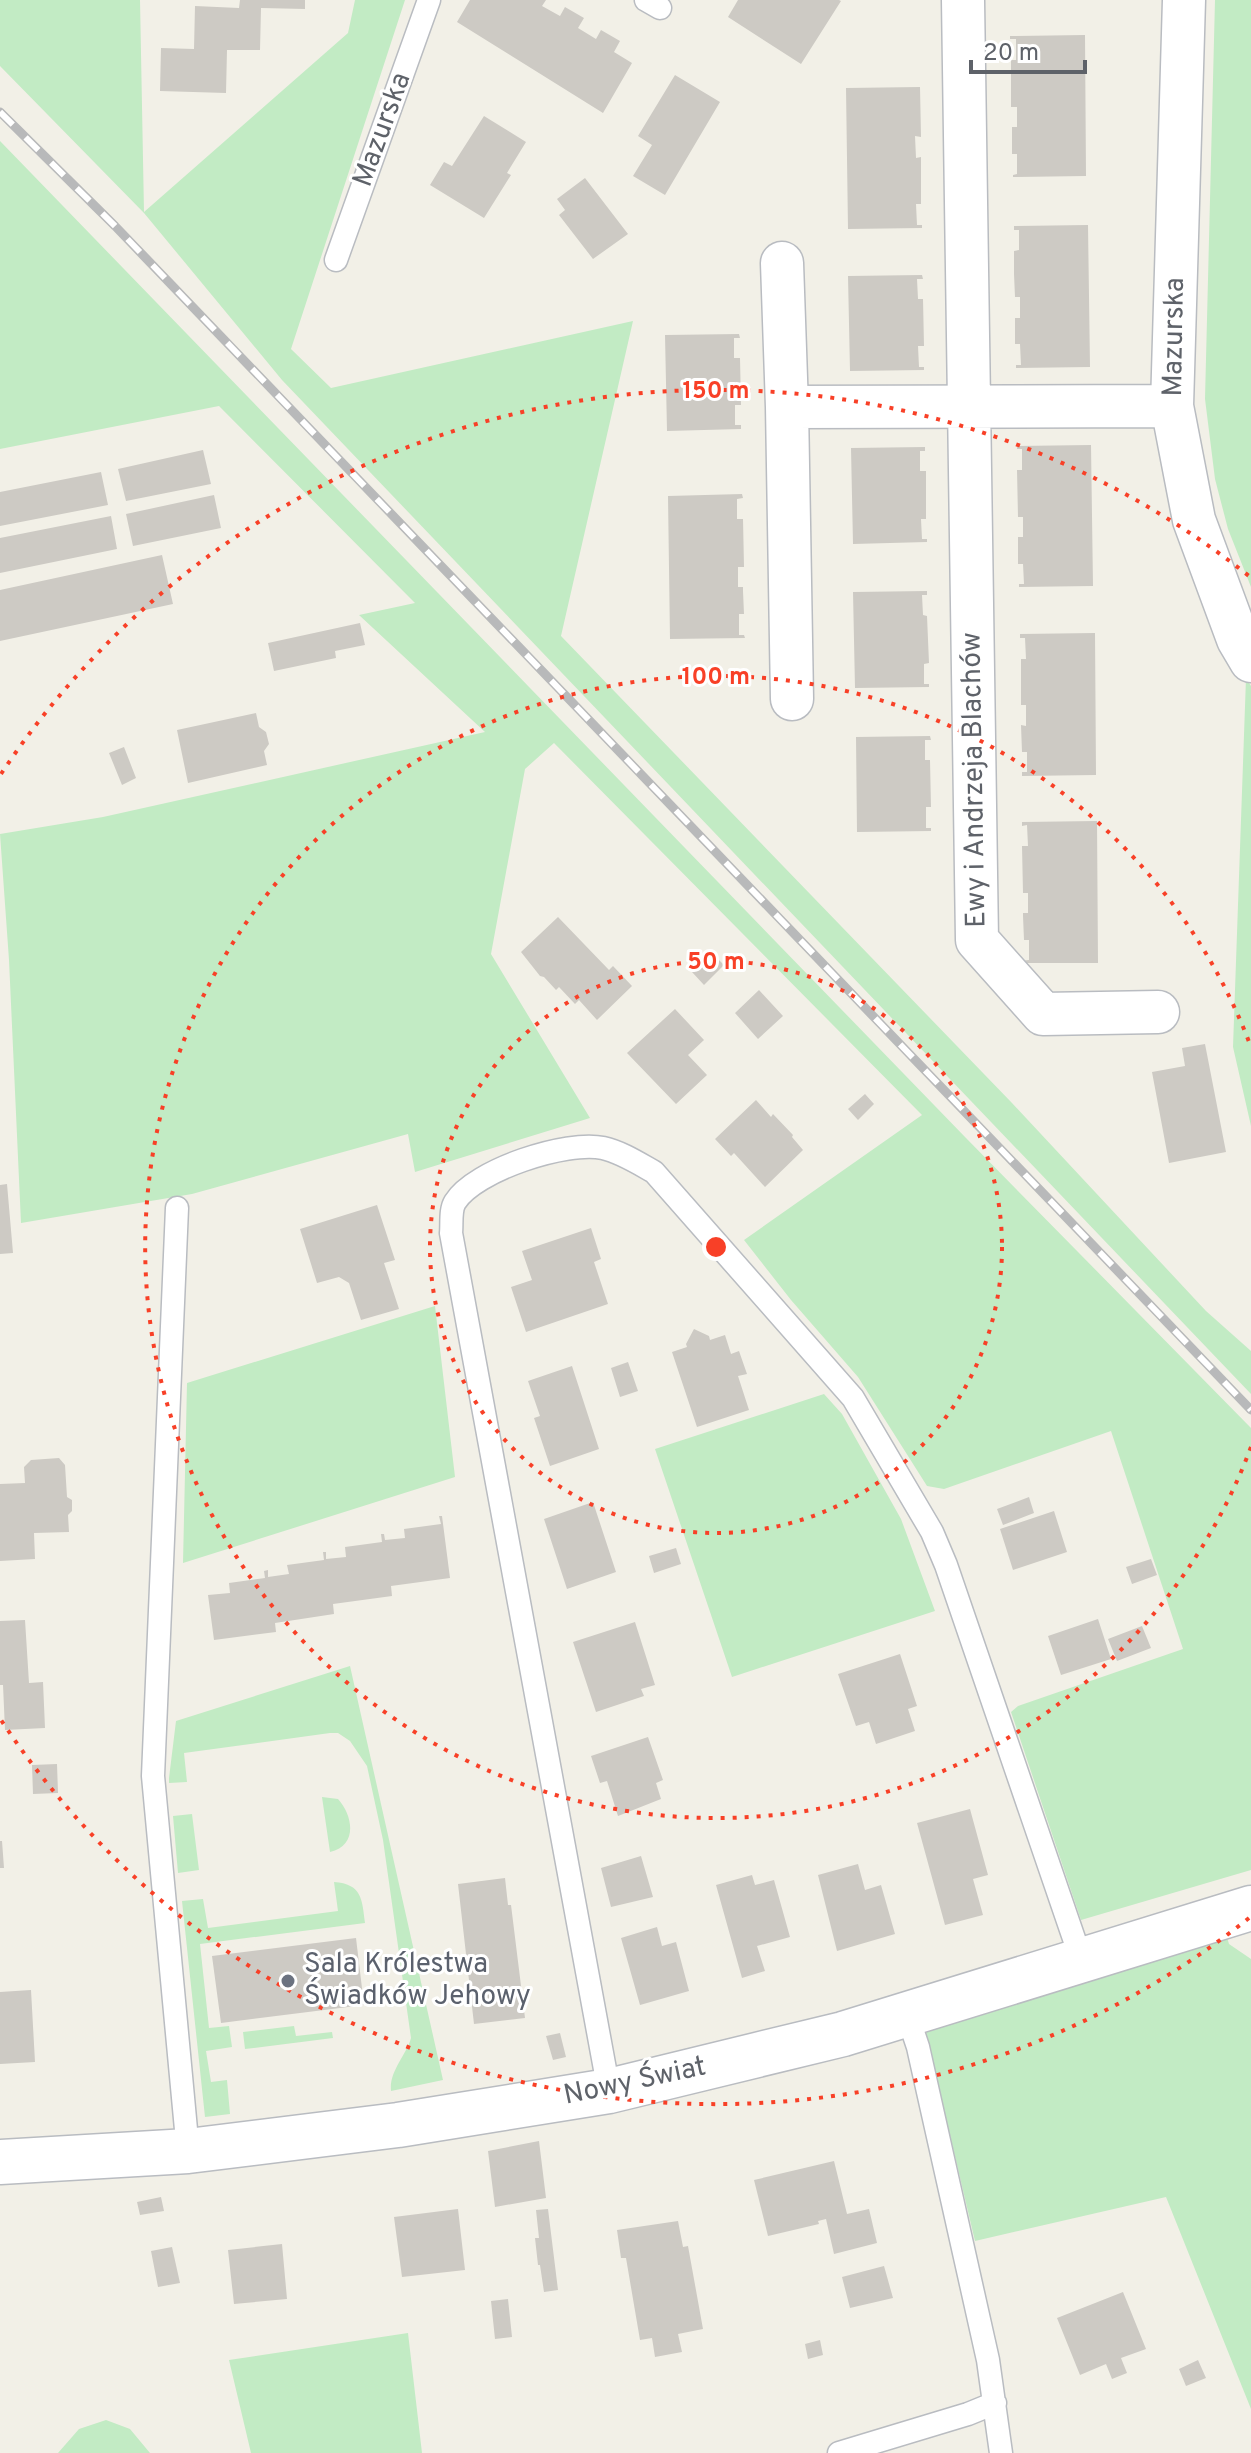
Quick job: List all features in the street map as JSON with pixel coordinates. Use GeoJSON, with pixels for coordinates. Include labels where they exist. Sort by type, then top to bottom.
{"type":"FeatureCollection","features":[{"type":"Feature","properties":{"kind":"street","name":"Ewy i Andrzeja Blachów"},"geometry":{"type":"LineString","coordinates":[[963,0],[977,940],[1043,1014],[1158,1012]]}},
{"type":"Feature","properties":{"kind":"street","name":"Mazurska"},"geometry":{"type":"LineString","coordinates":[[1184,0],[1172,406],[1194,520],[1238,639],[1251,661]]}},
{"type":"Feature","properties":{"kind":"street"},"geometry":{"type":"LineString","coordinates":[[782,263],[792,699]]}},
{"type":"Feature","properties":{"kind":"street"},"geometry":{"type":"LineString","coordinates":[[787,407],[1172,406]]}},
{"type":"Feature","properties":{"kind":"street","name":"Nowy Świat"},"geometry":{"type":"LineString","coordinates":[[0,2162],[188,2151],[398,2125],[609,2091],[843,2034],[1251,1908]]}},
{"type":"Feature","properties":{"kind":"lane","name":"Mazurska"},"geometry":{"type":"LineString","coordinates":[[336,260],[429,0]]}},
{"type":"Feature","properties":{"kind":"lane"},"geometry":{"type":"LineString","coordinates":[[609,2091],[451,1233],[453,1205],[468,1187],[491,1172],[570,1147],[602,1148],[654,1172],[853,1398],[932,1532],[946,1565],[1081,1959]]}},
{"type":"Feature","properties":{"kind":"lane"},"geometry":{"type":"LineString","coordinates":[[177,1208],[153,1776],[188,2151]]}},
{"type":"Feature","properties":{"kind":"lane"},"geometry":{"type":"LineString","coordinates":[[907,2014],[988,2360],[1001,2453]]}},
{"type":"Feature","properties":{"kind":"lane"},"geometry":{"type":"LineString","coordinates":[[839,2453],[995,2403]]}},
{"type":"Feature","properties":{"kind":"green space"},"geometry":{"type":"Polygon","coordinates":[[[0,0],[140,0],[144,212],[348,33],[355,0],[405,0],[291,349],[331,388],[633,321],[561,636],[1012,1103],[1206,1311],[1251,1351],[1251,1394],[282,380],[144,213],[0,66],[0,0]]]}},
{"type":"Feature","properties":{"kind":"green space"},"geometry":{"type":"Polygon","coordinates":[[[1215,0],[1251,0],[1251,587],[1228,529],[1215,479],[1205,399],[1215,0]]]}},
{"type":"Feature","properties":{"kind":"green space"},"geometry":{"type":"Polygon","coordinates":[[[0,141],[1251,1428],[1251,1870],[1081,1920],[1011,1712],[1018,1706],[1183,1649],[1111,1431],[944,1489],[927,1486],[858,1377],[744,1240],[922,1115],[554,743],[525,769],[491,954],[590,1118],[415,1172],[408,1134],[192,1194],[21,1223],[0,834],[103,817],[485,732],[359,615],[415,603],[219,406],[0,449],[0,141]]]}},
{"type":"Feature","properties":{"kind":"green space"},"geometry":{"type":"Polygon","coordinates":[[[1246,678],[1251,686],[1251,1126],[1233,1047],[1246,678]]]}},
{"type":"Feature","properties":{"kind":"green space"},"geometry":{"type":"Polygon","coordinates":[[[435,1306],[455,1477],[183,1563],[187,1383],[435,1306]]]}},
{"type":"Feature","properties":{"kind":"green space"},"geometry":{"type":"Polygon","coordinates":[[[824,1394],[842,1414],[901,1519],[935,1611],[732,1677],[655,1449],[824,1394]]]}},
{"type":"Feature","properties":{"kind":"green space"},"geometry":{"type":"Polygon","coordinates":[[[350,1666],[443,2080],[391,2091],[395,2070],[411,2038],[383,1840],[367,1766],[350,1741],[338,1733],[330,1733],[184,1753],[187,1782],[169,1783],[176,1721],[350,1666]]]}},
{"type":"Feature","properties":{"kind":"green space"},"geometry":{"type":"Polygon","coordinates":[[[322,1797],[338,1799],[350,1822],[345,1844],[330,1852],[322,1797]]]}},
{"type":"Feature","properties":{"kind":"green space"},"geometry":{"type":"Polygon","coordinates":[[[192,1814],[199,1870],[178,1873],[173,1816],[192,1814]]]}},
{"type":"Feature","properties":{"kind":"green space"},"geometry":{"type":"Polygon","coordinates":[[[334,1882],[350,1886],[359,1894],[365,1923],[200,1944],[209,2028],[229,2026],[232,2047],[206,2051],[211,2082],[227,2080],[230,2114],[205,2117],[182,1901],[203,1899],[208,1928],[338,1911],[334,1882]]]}},
{"type":"Feature","properties":{"kind":"green space"},"geometry":{"type":"Polygon","coordinates":[[[1225,1931],[1229,1944],[1251,1959],[1251,2409],[1166,2197],[975,2241],[926,2034],[931,2022],[1225,1931]]]}},
{"type":"Feature","properties":{"kind":"green space"},"geometry":{"type":"Polygon","coordinates":[[[294,2026],[296,2036],[332,2032],[333,2038],[245,2049],[243,2032],[294,2026]]]}},
{"type":"Feature","properties":{"kind":"green space"},"geometry":{"type":"Polygon","coordinates":[[[408,2333],[422,2453],[251,2453],[229,2360],[408,2333]]]}},
{"type":"Feature","properties":{"kind":"green space"},"geometry":{"type":"Polygon","coordinates":[[[106,2420],[130,2429],[150,2453],[58,2453],[79,2429],[106,2420]]]}},
{"type":"Feature","properties":{"kind":"building"},"geometry":{"type":"Polygon","coordinates":[[[240,0],[305,0],[305,9],[261,8],[260,50],[227,50],[226,93],[160,91],[161,48],[194,49],[195,6],[239,8],[240,0]]]}},
{"type":"Feature","properties":{"kind":"building"},"geometry":{"type":"Polygon","coordinates":[[[470,0],[546,0],[542,6],[560,16],[565,7],[584,18],[578,28],[596,39],[601,30],[620,41],[614,52],[632,63],[603,113],[457,22],[470,0]]]}},
{"type":"Feature","properties":{"kind":"building"},"geometry":{"type":"Polygon","coordinates":[[[738,0],[841,1],[801,64],[728,17],[738,0]]]}},
{"type":"Feature","properties":{"kind":"building"},"geometry":{"type":"Polygon","coordinates":[[[1085,35],[1086,176],[1013,177],[1017,174],[1017,154],[1012,154],[1012,127],[1017,127],[1017,107],[1011,107],[1011,60],[1016,60],[1016,39],[1010,39],[1010,36],[1085,35]]]}},
{"type":"Feature","properties":{"kind":"building"},"geometry":{"type":"Polygon","coordinates":[[[675,75],[720,102],[665,195],[633,176],[652,145],[638,136],[675,75]]]}},
{"type":"Feature","properties":{"kind":"building"},"geometry":{"type":"Polygon","coordinates":[[[920,87],[921,137],[915,136],[916,158],[921,157],[921,204],[916,204],[917,225],[922,225],[922,228],[848,229],[846,88],[920,87]]]}},
{"type":"Feature","properties":{"kind":"building"},"geometry":{"type":"Polygon","coordinates":[[[484,116],[526,142],[507,173],[511,175],[484,218],[430,185],[444,162],[452,166],[484,116]]]}},
{"type":"Feature","properties":{"kind":"building"},"geometry":{"type":"Polygon","coordinates":[[[585,178],[628,234],[593,259],[559,215],[565,210],[557,199],[585,178]]]}},
{"type":"Feature","properties":{"kind":"building"},"geometry":{"type":"Polygon","coordinates":[[[1088,225],[1090,367],[1016,368],[1016,365],[1021,365],[1020,344],[1015,344],[1015,318],[1020,318],[1020,297],[1015,297],[1014,251],[1019,250],[1019,230],[1014,230],[1014,226],[1088,225]]]}},
{"type":"Feature","properties":{"kind":"building"},"geometry":{"type":"Polygon","coordinates":[[[922,275],[923,279],[917,279],[918,299],[923,299],[924,346],[918,346],[919,367],[924,367],[924,370],[850,371],[848,276],[922,275]]]}},
{"type":"Feature","properties":{"kind":"building"},"geometry":{"type":"Polygon","coordinates":[[[739,334],[740,338],[734,338],[734,358],[740,358],[741,405],[735,405],[735,425],[741,425],[741,429],[667,431],[665,335],[739,334]]]}},
{"type":"Feature","properties":{"kind":"building"},"geometry":{"type":"Polygon","coordinates":[[[1091,445],[1093,586],[1019,587],[1019,584],[1024,584],[1023,564],[1018,564],[1018,537],[1023,537],[1023,517],[1018,517],[1017,470],[1022,470],[1022,449],[1017,449],[1017,446],[1091,445]]]}},
{"type":"Feature","properties":{"kind":"building"},"geometry":{"type":"Polygon","coordinates":[[[925,447],[925,451],[920,451],[920,471],[926,471],[926,519],[921,519],[922,539],[927,539],[927,542],[853,544],[851,448],[925,447]]]}},
{"type":"Feature","properties":{"kind":"building"},"geometry":{"type":"Polygon","coordinates":[[[203,450],[211,484],[126,501],[118,469],[203,450]]]}},
{"type":"Feature","properties":{"kind":"building"},"geometry":{"type":"Polygon","coordinates":[[[101,472],[108,505],[0,526],[0,492],[101,472]]]}},
{"type":"Feature","properties":{"kind":"building"},"geometry":{"type":"Polygon","coordinates":[[[742,494],[743,498],[737,499],[737,519],[743,519],[744,567],[738,567],[738,587],[743,587],[744,614],[739,614],[739,635],[745,638],[670,639],[668,496],[742,494]]]}},
{"type":"Feature","properties":{"kind":"building"},"geometry":{"type":"Polygon","coordinates":[[[214,495],[221,528],[133,546],[126,514],[214,495]]]}},
{"type":"Feature","properties":{"kind":"building"},"geometry":{"type":"Polygon","coordinates":[[[111,516],[117,549],[0,573],[0,538],[111,516]]]}},
{"type":"Feature","properties":{"kind":"building"},"geometry":{"type":"Polygon","coordinates":[[[162,555],[173,604],[0,641],[0,590],[162,555]]]}},
{"type":"Feature","properties":{"kind":"building"},"geometry":{"type":"Polygon","coordinates":[[[927,591],[927,595],[922,595],[923,615],[927,616],[929,663],[924,664],[924,684],[929,684],[929,687],[855,688],[853,592],[927,591]]]}},
{"type":"Feature","properties":{"kind":"building"},"geometry":{"type":"Polygon","coordinates":[[[360,623],[365,645],[335,651],[336,658],[274,671],[268,643],[360,623]]]}},
{"type":"Feature","properties":{"kind":"building"},"geometry":{"type":"Polygon","coordinates":[[[1095,633],[1096,775],[1022,776],[1022,772],[1027,772],[1027,752],[1022,752],[1021,725],[1026,726],[1026,705],[1021,705],[1021,659],[1026,659],[1025,638],[1020,638],[1020,634],[1095,633]]]}},
{"type":"Feature","properties":{"kind":"building"},"geometry":{"type":"Polygon","coordinates":[[[256,713],[259,727],[266,732],[269,744],[264,751],[267,765],[188,783],[177,730],[256,713]]]}},
{"type":"Feature","properties":{"kind":"building"},"geometry":{"type":"Polygon","coordinates":[[[930,736],[931,740],[925,740],[925,760],[930,760],[931,807],[926,807],[926,828],[931,828],[931,831],[857,832],[856,737],[930,736]]]}},
{"type":"Feature","properties":{"kind":"building"},"geometry":{"type":"Polygon","coordinates":[[[124,747],[136,778],[122,785],[109,753],[124,747]]]}},
{"type":"Feature","properties":{"kind":"building"},"geometry":{"type":"Polygon","coordinates":[[[1097,821],[1098,963],[1019,963],[1029,960],[1029,940],[1024,940],[1023,916],[1023,913],[1028,913],[1028,893],[1023,893],[1022,846],[1028,846],[1027,825],[1022,826],[1022,822],[1097,821]]]}},
{"type":"Feature","properties":{"kind":"building"},"geometry":{"type":"Polygon","coordinates":[[[558,917],[609,970],[613,966],[632,986],[597,1020],[579,1000],[575,1004],[559,987],[556,990],[540,976],[521,952],[558,917]]]}},
{"type":"Feature","properties":{"kind":"building"},"geometry":{"type":"Polygon","coordinates":[[[712,953],[724,965],[704,985],[692,972],[712,953]]]}},
{"type":"Feature","properties":{"kind":"building"},"geometry":{"type":"Polygon","coordinates":[[[759,990],[783,1016],[758,1039],[735,1013],[759,990]]]}},
{"type":"Feature","properties":{"kind":"building"},"geometry":{"type":"Polygon","coordinates":[[[675,1009],[704,1040],[688,1055],[707,1075],[676,1104],[627,1053],[675,1009]]]}},
{"type":"Feature","properties":{"kind":"building"},"geometry":{"type":"Polygon","coordinates":[[[1205,1044],[1226,1152],[1169,1163],[1152,1072],[1185,1066],[1182,1048],[1205,1044]]]}},
{"type":"Feature","properties":{"kind":"building"},"geometry":{"type":"Polygon","coordinates":[[[865,1094],[874,1104],[858,1120],[848,1109],[865,1094]]]}},
{"type":"Feature","properties":{"kind":"building"},"geometry":{"type":"Polygon","coordinates":[[[756,1100],[793,1135],[803,1150],[765,1187],[734,1153],[731,1156],[715,1139],[756,1100]]]}},
{"type":"Feature","properties":{"kind":"building"},"geometry":{"type":"Polygon","coordinates":[[[7,1184],[13,1253],[0,1254],[0,1185],[7,1184]]]}},
{"type":"Feature","properties":{"kind":"building"},"geometry":{"type":"Polygon","coordinates":[[[377,1205],[395,1260],[384,1263],[399,1309],[361,1320],[349,1283],[339,1277],[317,1283],[300,1229],[377,1205]]]}},
{"type":"Feature","properties":{"kind":"building"},"geometry":{"type":"Polygon","coordinates":[[[591,1228],[601,1259],[594,1262],[608,1304],[526,1332],[511,1287],[532,1280],[522,1251],[591,1228]]]}},
{"type":"Feature","properties":{"kind":"building"},"geometry":{"type":"Polygon","coordinates":[[[694,1329],[709,1336],[710,1340],[725,1335],[731,1354],[739,1351],[747,1374],[738,1376],[749,1410],[697,1427],[672,1352],[687,1347],[694,1329]]]}},
{"type":"Feature","properties":{"kind":"building"},"geometry":{"type":"Polygon","coordinates":[[[628,1362],[638,1391],[620,1397],[611,1368],[628,1362]]]}},
{"type":"Feature","properties":{"kind":"building"},"geometry":{"type":"Polygon","coordinates":[[[572,1366],[599,1449],[550,1466],[534,1418],[540,1416],[528,1381],[572,1366]]]}},
{"type":"Feature","properties":{"kind":"building"},"geometry":{"type":"Polygon","coordinates":[[[59,1458],[65,1465],[67,1497],[72,1500],[72,1511],[68,1515],[69,1532],[34,1533],[35,1559],[0,1561],[0,1484],[25,1483],[24,1467],[31,1460],[59,1458]]]}},
{"type":"Feature","properties":{"kind":"building"},"geometry":{"type":"Polygon","coordinates":[[[1029,1497],[1034,1513],[1003,1525],[997,1509],[1029,1497]]]}},
{"type":"Feature","properties":{"kind":"building"},"geometry":{"type":"Polygon","coordinates":[[[593,1502],[616,1572],[567,1589],[544,1519],[593,1502]]]}},
{"type":"Feature","properties":{"kind":"building"},"geometry":{"type":"Polygon","coordinates":[[[1054,1511],[1067,1552],[1013,1570],[1000,1529],[1054,1511]]]}},
{"type":"Feature","properties":{"kind":"building"},"geometry":{"type":"Polygon","coordinates":[[[439,1516],[442,1516],[450,1578],[391,1586],[392,1596],[333,1604],[334,1614],[275,1623],[276,1632],[214,1640],[208,1595],[230,1593],[229,1583],[265,1578],[264,1571],[268,1570],[268,1577],[289,1574],[287,1565],[324,1560],[323,1552],[326,1552],[326,1559],[346,1557],[345,1547],[382,1542],[381,1534],[384,1534],[385,1540],[405,1538],[404,1529],[441,1524],[439,1516]]]}},
{"type":"Feature","properties":{"kind":"building"},"geometry":{"type":"Polygon","coordinates":[[[676,1548],[681,1564],[654,1573],[649,1556],[676,1548]]]}},
{"type":"Feature","properties":{"kind":"building"},"geometry":{"type":"Polygon","coordinates":[[[1151,1559],[1157,1575],[1132,1584],[1126,1567],[1151,1559]]]}},
{"type":"Feature","properties":{"kind":"building"},"geometry":{"type":"Polygon","coordinates":[[[1098,1619],[1111,1659],[1061,1675],[1048,1636],[1098,1619]]]}},
{"type":"Feature","properties":{"kind":"building"},"geometry":{"type":"Polygon","coordinates":[[[25,1620],[29,1683],[43,1682],[45,1728],[5,1730],[3,1685],[0,1685],[0,1621],[25,1620]]]}},
{"type":"Feature","properties":{"kind":"building"},"geometry":{"type":"Polygon","coordinates":[[[635,1622],[655,1685],[641,1689],[644,1696],[596,1712],[573,1642],[635,1622]]]}},
{"type":"Feature","properties":{"kind":"building"},"geometry":{"type":"Polygon","coordinates":[[[1142,1626],[1151,1648],[1117,1661],[1108,1639],[1142,1626]]]}},
{"type":"Feature","properties":{"kind":"building"},"geometry":{"type":"Polygon","coordinates":[[[900,1654],[917,1706],[908,1709],[915,1731],[876,1744],[869,1722],[856,1726],[838,1674],[900,1654]]]}},
{"type":"Feature","properties":{"kind":"building"},"geometry":{"type":"Polygon","coordinates":[[[648,1737],[663,1780],[656,1783],[661,1799],[618,1816],[607,1781],[600,1783],[591,1756],[648,1737]]]}},
{"type":"Feature","properties":{"kind":"building"},"geometry":{"type":"Polygon","coordinates":[[[57,1764],[58,1793],[33,1794],[32,1765],[57,1764]]]}},
{"type":"Feature","properties":{"kind":"building"},"geometry":{"type":"Polygon","coordinates":[[[970,1809],[988,1875],[973,1879],[983,1915],[945,1925],[917,1823],[970,1809]]]}},
{"type":"Feature","properties":{"kind":"building"},"geometry":{"type":"Polygon","coordinates":[[[2,1841],[4,1868],[0,1868],[2,1841]]]}},
{"type":"Feature","properties":{"kind":"building"},"geometry":{"type":"Polygon","coordinates":[[[641,1856],[653,1897],[611,1907],[601,1868],[641,1856]]]}},
{"type":"Feature","properties":{"kind":"building"},"geometry":{"type":"Polygon","coordinates":[[[858,1864],[865,1890],[881,1885],[895,1934],[837,1951],[818,1875],[858,1864]]]}},
{"type":"Feature","properties":{"kind":"building"},"geometry":{"type":"Polygon","coordinates":[[[752,1875],[755,1885],[774,1880],[790,1937],[757,1946],[765,1971],[742,1978],[716,1885],[752,1875]]]}},
{"type":"Feature","properties":{"kind":"building"},"geometry":{"type":"Polygon","coordinates":[[[505,1878],[525,2018],[474,2024],[458,1884],[505,1878]]]}},
{"type":"Feature","properties":{"kind":"building"},"geometry":{"type":"Polygon","coordinates":[[[657,1927],[662,1946],[676,1942],[689,1991],[640,2005],[621,1938],[657,1927]]]}},
{"type":"Feature","properties":{"kind":"building","name":"Sala Królestwa Świadków Jehowy"},"geometry":{"type":"Polygon","coordinates":[[[356,1938],[364,2005],[221,2023],[212,1956],[356,1938]]]}},
{"type":"Feature","properties":{"kind":"building"},"geometry":{"type":"Polygon","coordinates":[[[31,1990],[35,2062],[0,2064],[0,1992],[31,1990]]]}},
{"type":"Feature","properties":{"kind":"building"},"geometry":{"type":"Polygon","coordinates":[[[560,2033],[566,2057],[553,2060],[546,2036],[560,2033]]]}},
{"type":"Feature","properties":{"kind":"building"},"geometry":{"type":"Polygon","coordinates":[[[539,2141],[546,2198],[495,2207],[488,2151],[539,2141]]]}},
{"type":"Feature","properties":{"kind":"building"},"geometry":{"type":"Polygon","coordinates":[[[834,2161],[847,2214],[869,2209],[877,2243],[834,2254],[826,2219],[818,2221],[819,2224],[768,2236],[754,2180],[834,2161]]]}},
{"type":"Feature","properties":{"kind":"building"},"geometry":{"type":"Polygon","coordinates":[[[161,2197],[164,2211],[140,2215],[137,2202],[161,2197]]]}},
{"type":"Feature","properties":{"kind":"building"},"geometry":{"type":"Polygon","coordinates":[[[458,2209],[465,2270],[402,2277],[394,2217],[458,2209]]]}},
{"type":"Feature","properties":{"kind":"building"},"geometry":{"type":"Polygon","coordinates":[[[548,2209],[558,2290],[544,2292],[535,2238],[539,2238],[536,2210],[548,2209]]]}},
{"type":"Feature","properties":{"kind":"building"},"geometry":{"type":"Polygon","coordinates":[[[678,2221],[683,2247],[688,2246],[703,2329],[678,2334],[682,2352],[655,2357],[652,2338],[640,2340],[626,2258],[621,2258],[617,2230],[678,2221]]]}},
{"type":"Feature","properties":{"kind":"building"},"geometry":{"type":"Polygon","coordinates":[[[282,2244],[287,2299],[234,2304],[228,2250],[282,2244]]]}},
{"type":"Feature","properties":{"kind":"building"},"geometry":{"type":"Polygon","coordinates":[[[172,2247],[180,2283],[158,2287],[151,2251],[172,2247]]]}},
{"type":"Feature","properties":{"kind":"building"},"geometry":{"type":"Polygon","coordinates":[[[884,2266],[893,2298],[850,2308],[842,2277],[884,2266]]]}},
{"type":"Feature","properties":{"kind":"building"},"geometry":{"type":"Polygon","coordinates":[[[1123,2292],[1146,2349],[1121,2358],[1127,2373],[1112,2379],[1106,2364],[1080,2375],[1057,2318],[1123,2292]]]}},
{"type":"Feature","properties":{"kind":"building"},"geometry":{"type":"Polygon","coordinates":[[[508,2299],[512,2337],[495,2339],[491,2301],[508,2299]]]}},
{"type":"Feature","properties":{"kind":"building"},"geometry":{"type":"Polygon","coordinates":[[[820,2340],[823,2355],[808,2359],[805,2344],[820,2340]]]}},
{"type":"Feature","properties":{"kind":"building"},"geometry":{"type":"Polygon","coordinates":[[[1198,2360],[1206,2378],[1186,2386],[1179,2369],[1198,2360]]]}},
{"type":"Feature","properties":{"kind":"railway"},"geometry":{"type":"LineString","coordinates":[[0,112],[115,226],[1251,1410]]}},
{"type":"Feature","properties":{"kind":"place","name":"Sala Królestwa Świadków Jehowy"},"geometry":{"type":"Point","coordinates":[288,1981]}}]}
